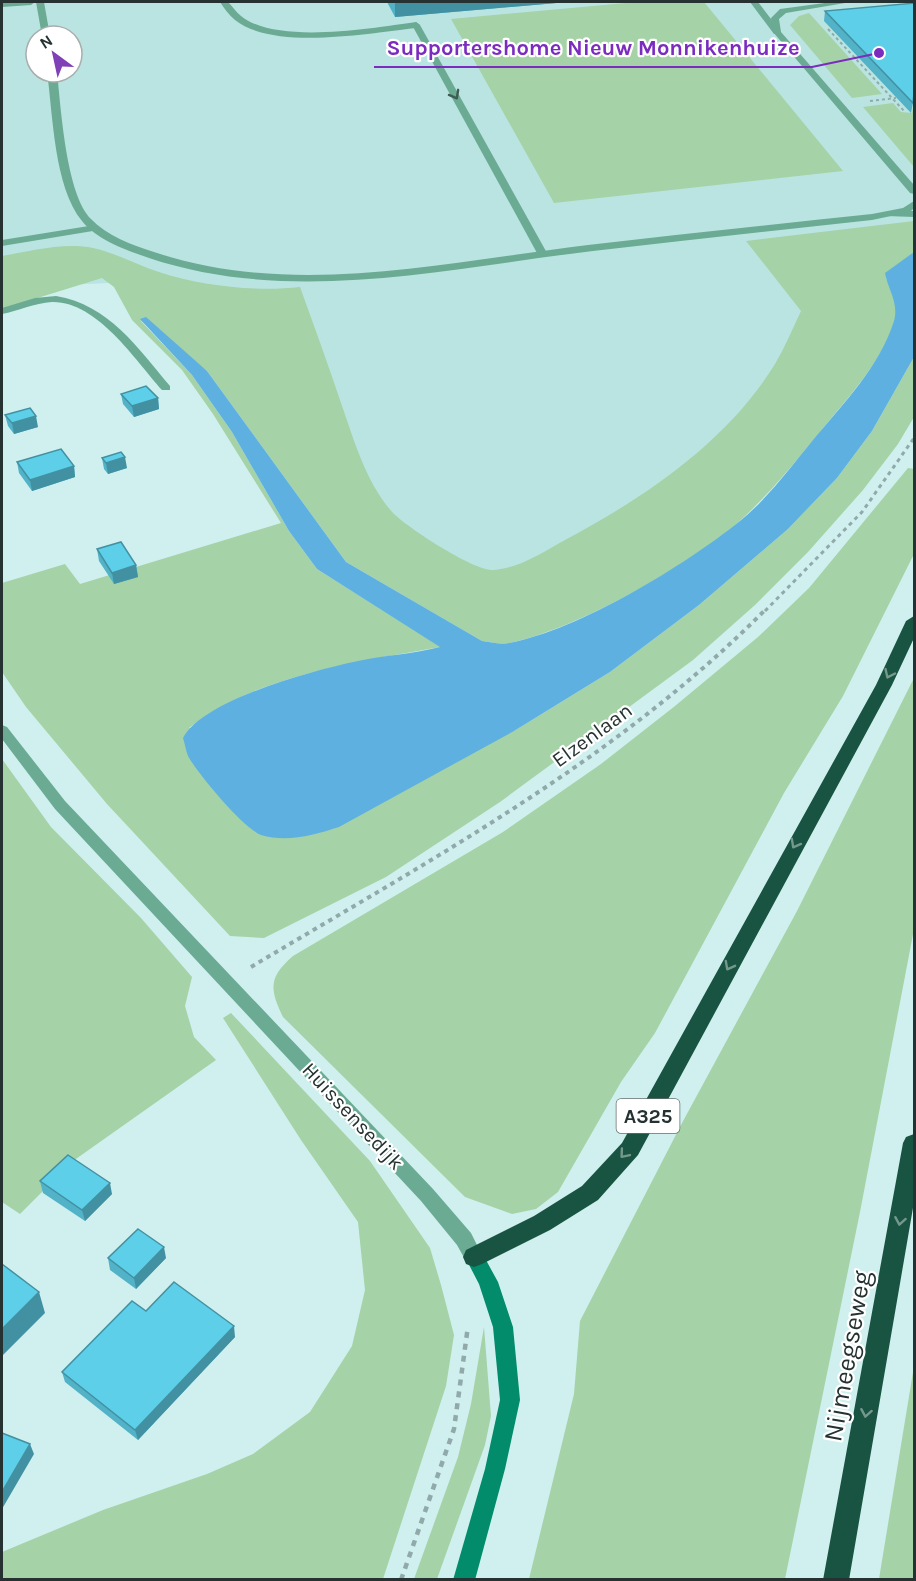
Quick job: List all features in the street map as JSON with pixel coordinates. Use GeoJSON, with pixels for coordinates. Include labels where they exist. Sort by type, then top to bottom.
{"type":"FeatureCollection","features":[{"type":"Feature","properties":{"kind":"highway","name":"A325"},"geometry":{"type":"LineString","coordinates":[[474,1257],[542,1223],[590,1194],[630,1149],[884,686],[915,621]]}},
{"type":"Feature","properties":{"kind":"highway","name":"Nijmeegseweg"},"geometry":{"type":"LineString","coordinates":[[836,1580],[915,1143]]}},
{"type":"Feature","properties":{"kind":"street"},"geometry":{"type":"LineString","coordinates":[[2,4],[31,2]]}},
{"type":"Feature","properties":{"kind":"street"},"geometry":{"type":"LineString","coordinates":[[40,2],[44,24]]}},
{"type":"Feature","properties":{"kind":"street"},"geometry":{"type":"LineString","coordinates":[[224,2],[228,10],[243,21],[286,33],[322,34],[416,25],[542,253]]}},
{"type":"Feature","properties":{"kind":"street"},"geometry":{"type":"LineString","coordinates":[[754,2],[777,32],[915,191]]}},
{"type":"Feature","properties":{"kind":"street"},"geometry":{"type":"LineString","coordinates":[[777,32],[775,18],[783,12],[847,2]]}},
{"type":"Feature","properties":{"kind":"street"},"geometry":{"type":"LineString","coordinates":[[54,84],[69,184],[76,205],[96,228],[140,250],[185,266],[256,278],[345,278],[542,253],[890,214],[915,214]]}},
{"type":"Feature","properties":{"kind":"street"},"geometry":{"type":"LineString","coordinates":[[890,214],[906,210],[915,204]]}},
{"type":"Feature","properties":{"kind":"street"},"geometry":{"type":"LineString","coordinates":[[2,243],[96,228]]}},
{"type":"Feature","properties":{"kind":"street"},"geometry":{"type":"LineString","coordinates":[[2,311],[47,299],[78,302],[100,316],[166,388]]}},
{"type":"Feature","properties":{"kind":"street","name":"Huissensedijk"},"geometry":{"type":"LineString","coordinates":[[2,730],[60,805],[427,1195],[464,1239],[488,1282],[504,1328],[510,1400],[495,1469],[464,1580]]}},
{"type":"Feature","properties":{"kind":"path"},"geometry":{"type":"LineString","coordinates":[[827,28],[905,112]]}},
{"type":"Feature","properties":{"kind":"path","name":"Elzenlaan"},"geometry":{"type":"LineString","coordinates":[[226,981],[510,813],[624,732],[722,654],[862,512],[915,438]]}},
{"type":"Feature","properties":{"kind":"path"},"geometry":{"type":"LineString","coordinates":[[400,1580],[454,1429],[469,1318]]}},
{"type":"Feature","properties":{"kind":"shaded area"},"geometry":{"type":"Polygon","coordinates":[[[2,2],[914,2],[914,229],[830,335],[674,500],[518,595],[384,528],[151,281],[2,288],[2,2]]]}},
{"type":"Feature","properties":{"kind":"green space"},"geometry":{"type":"Polygon","coordinates":[[[637,2],[704,2],[843,171],[554,203],[451,19],[637,2]]]}},
{"type":"Feature","properties":{"kind":"green space"},"geometry":{"type":"Polygon","coordinates":[[[809,13],[882,94],[852,98],[790,25],[799,16],[809,13]]]}},
{"type":"Feature","properties":{"kind":"green space"},"geometry":{"type":"Polygon","coordinates":[[[914,100],[914,167],[863,107],[893,103],[901,112],[912,113],[914,100]]]}},
{"type":"Feature","properties":{"kind":"green space"},"geometry":{"type":"Polygon","coordinates":[[[914,221],[914,252],[886,278],[896,303],[891,332],[883,348],[852,393],[790,468],[755,506],[722,536],[632,593],[566,625],[506,644],[482,641],[346,562],[207,371],[140,320],[192,375],[232,432],[289,531],[317,569],[441,647],[343,665],[276,683],[244,695],[215,710],[189,728],[514,731],[610,672],[699,605],[788,529],[837,478],[872,431],[914,357],[914,417],[898,444],[863,490],[808,552],[755,605],[693,660],[500,802],[386,877],[264,938],[230,936],[107,804],[26,707],[2,672],[2,583],[65,564],[80,584],[281,523],[213,414],[182,370],[132,320],[114,287],[102,278],[2,309],[2,256],[48,248],[82,246],[102,250],[159,272],[193,281],[247,288],[300,287],[356,446],[375,488],[393,513],[427,538],[472,564],[494,570],[522,563],[540,554],[595,524],[654,486],[708,443],[755,392],[779,358],[801,311],[746,241],[914,221]]]}},
{"type":"Feature","properties":{"kind":"green space"},"geometry":{"type":"Polygon","coordinates":[[[908,468],[914,469],[914,554],[843,696],[784,793],[655,1033],[621,1082],[558,1192],[536,1209],[512,1214],[465,1197],[283,1017],[274,990],[279,970],[293,956],[503,832],[601,764],[675,706],[758,637],[809,588],[908,468]]]}},
{"type":"Feature","properties":{"kind":"green space"},"geometry":{"type":"Polygon","coordinates":[[[914,678],[914,929],[860,1212],[785,1579],[529,1579],[574,1394],[580,1321],[682,1123],[797,911],[914,678]]]}},
{"type":"Feature","properties":{"kind":"green space"},"geometry":{"type":"Polygon","coordinates":[[[2,759],[51,827],[141,918],[192,977],[185,1006],[194,1037],[216,1060],[73,1161],[20,1214],[2,1202],[2,759]]]}},
{"type":"Feature","properties":{"kind":"green space"},"geometry":{"type":"Polygon","coordinates":[[[231,1013],[370,1161],[430,1248],[441,1285],[454,1335],[446,1386],[383,1579],[2,1579],[2,1552],[103,1510],[207,1474],[253,1454],[310,1412],[352,1346],[365,1290],[358,1222],[301,1140],[223,1018],[231,1013]]]}},
{"type":"Feature","properties":{"kind":"green space"},"geometry":{"type":"Polygon","coordinates":[[[484,1327],[491,1416],[485,1445],[437,1579],[414,1579],[458,1457],[471,1404],[484,1327]]]}},
{"type":"Feature","properties":{"kind":"green space"},"geometry":{"type":"Polygon","coordinates":[[[914,1366],[914,1579],[879,1579],[914,1366]]]}},
{"type":"Feature","properties":{"kind":"water"},"geometry":{"type":"Polygon","coordinates":[[[914,252],[914,357],[872,431],[837,478],[788,529],[699,605],[610,672],[514,731],[339,827],[310,835],[281,838],[261,835],[243,822],[193,764],[183,738],[195,724],[236,699],[289,679],[339,665],[440,647],[317,569],[289,531],[232,432],[192,375],[140,319],[146,317],[207,371],[346,562],[482,641],[506,644],[567,625],[630,594],[717,539],[750,512],[769,493],[848,398],[880,354],[888,338],[895,314],[894,302],[885,273],[914,252]]]}},
{"type":"Feature","properties":{"kind":"building"},"geometry":{"type":"Polygon","coordinates":[[[915,3],[915,84],[913,103],[825,11],[915,3]]]}},
{"type":"Feature","properties":{"kind":"building"},"geometry":{"type":"Polygon","coordinates":[[[146,386],[158,398],[132,406],[121,394],[146,386]]]}},
{"type":"Feature","properties":{"kind":"building"},"geometry":{"type":"Polygon","coordinates":[[[30,408],[36,416],[12,423],[5,415],[30,408]]]}},
{"type":"Feature","properties":{"kind":"building"},"geometry":{"type":"Polygon","coordinates":[[[61,449],[74,466],[30,480],[17,462],[61,449]]]}},
{"type":"Feature","properties":{"kind":"building"},"geometry":{"type":"Polygon","coordinates":[[[121,452],[125,457],[106,463],[102,458],[121,452]]]}},
{"type":"Feature","properties":{"kind":"building"},"geometry":{"type":"Polygon","coordinates":[[[121,542],[136,565],[112,573],[97,549],[121,542]]]}},
{"type":"Feature","properties":{"kind":"building"},"geometry":{"type":"Polygon","coordinates":[[[68,1155],[110,1183],[82,1210],[40,1181],[68,1155]]]}},
{"type":"Feature","properties":{"kind":"building"},"geometry":{"type":"Polygon","coordinates":[[[138,1229],[164,1247],[134,1278],[108,1258],[138,1229]]]}},
{"type":"Feature","properties":{"kind":"building"},"geometry":{"type":"Polygon","coordinates":[[[2,1264],[39,1292],[2,1329],[2,1264]]]}},
{"type":"Feature","properties":{"kind":"building"},"geometry":{"type":"Polygon","coordinates":[[[174,1282],[234,1326],[135,1430],[62,1372],[132,1301],[146,1311],[174,1282]]]}},
{"type":"Feature","properties":{"kind":"building"},"geometry":{"type":"Polygon","coordinates":[[[2,1433],[30,1444],[2,1492],[2,1433]]]}},
{"type":"Feature","properties":{"kind":"place","name":"Supportershome Nieuw Monnikenhuize"},"geometry":{"type":"Point","coordinates":[879,53]}}]}
